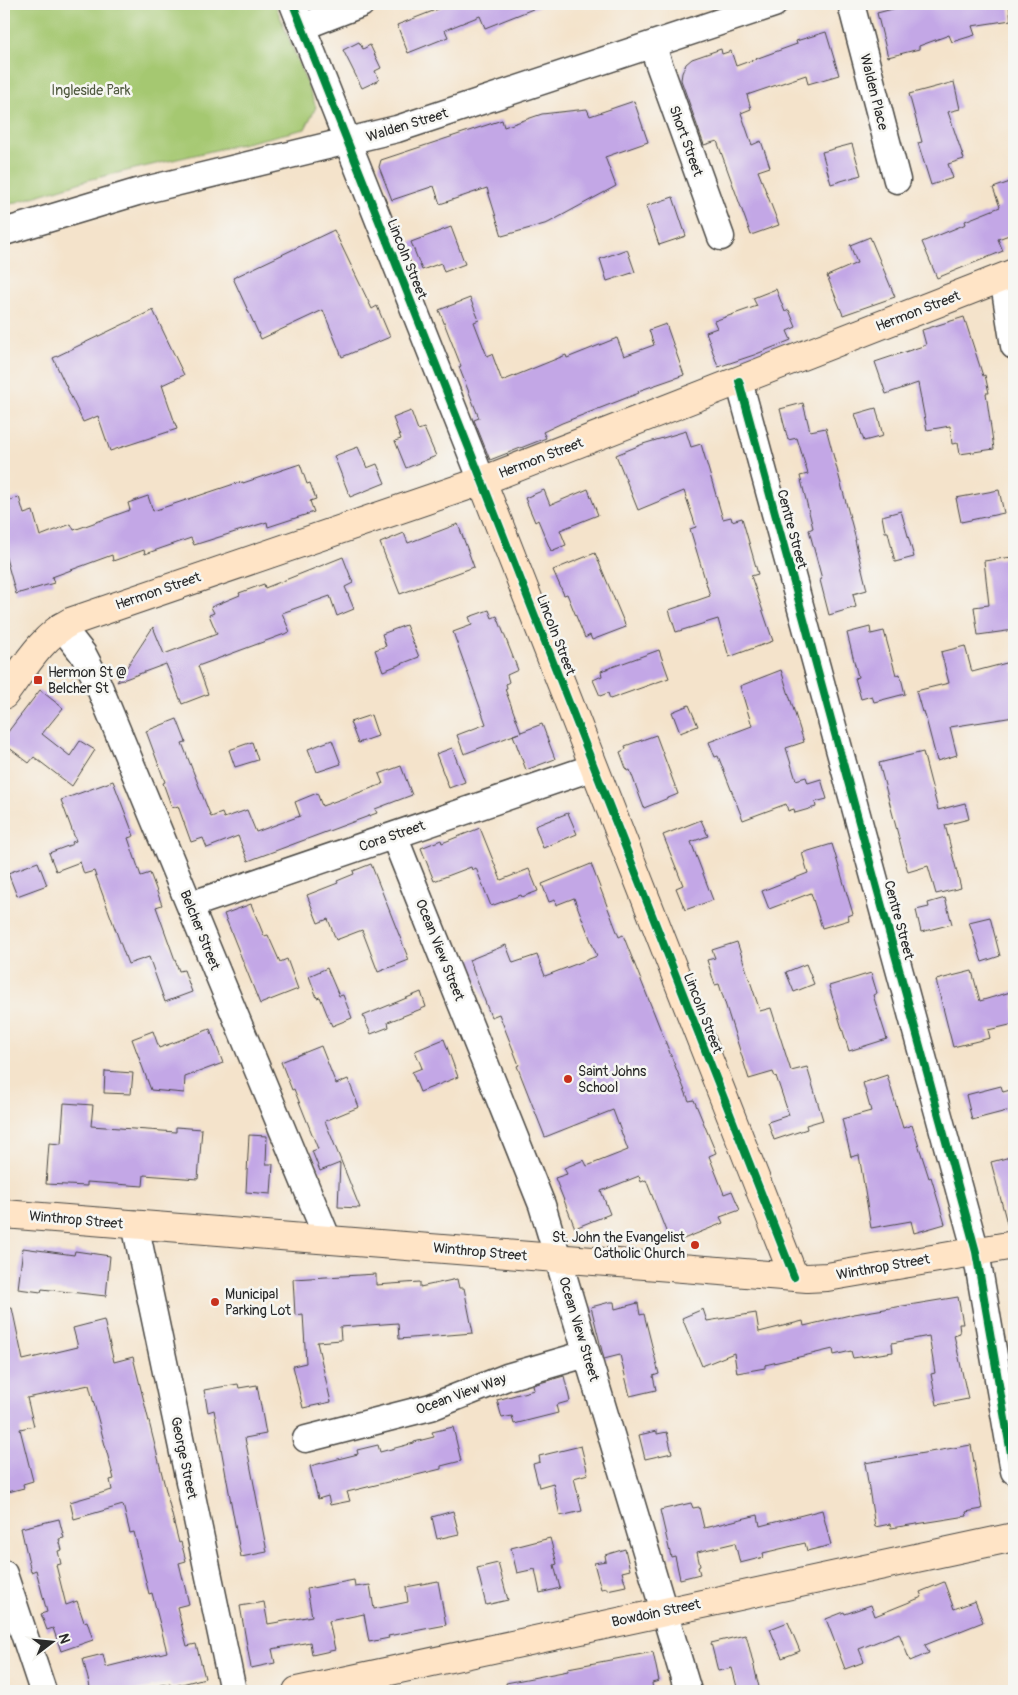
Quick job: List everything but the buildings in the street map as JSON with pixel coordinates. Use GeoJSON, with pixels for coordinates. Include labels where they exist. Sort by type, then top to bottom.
{"type":"FeatureCollection","features":[{"type":"Feature","properties":{"kind":"street"},"geometry":{"type":"LineString","coordinates":[[298,15],[361,4]]}},
{"type":"Feature","properties":{"kind":"street","name":"Walden Street"},"geometry":{"type":"LineString","coordinates":[[4,232],[137,192],[404,127],[774,4]]}},
{"type":"Feature","properties":{"kind":"street","name":"Walden Place"},"geometry":{"type":"LineString","coordinates":[[851,4],[897,180]]}},
{"type":"Feature","properties":{"kind":"street","name":"Lincoln Street"},"geometry":{"type":"LineString","coordinates":[[298,15],[794,1277]]}},
{"type":"Feature","properties":{"kind":"street","name":"Short Street"},"geometry":{"type":"LineString","coordinates":[[652,45],[721,237]]}},
{"type":"Feature","properties":{"kind":"street"},"geometry":{"type":"LineString","coordinates":[[1009,275],[1014,346]]}},
{"type":"Feature","properties":{"kind":"street","name":"Hermon Street"},"geometry":{"type":"LineString","coordinates":[[4,695],[48,636],[61,626],[77,619],[482,481],[1009,275]]}},
{"type":"Feature","properties":{"kind":"street","name":"Centre Street"},"geometry":{"type":"LineString","coordinates":[[739,381],[976,1252],[1014,1471]]}},
{"type":"Feature","properties":{"kind":"street","name":"Belcher Street"},"geometry":{"type":"LineString","coordinates":[[61,626],[84,654],[96,679],[328,1240]]}},
{"type":"Feature","properties":{"kind":"street","name":"Cora Street"},"geometry":{"type":"LineString","coordinates":[[190,905],[594,767]]}},
{"type":"Feature","properties":{"kind":"street","name":"Ocean View Street"},"geometry":{"type":"LineString","coordinates":[[394,836],[538,1194],[688,1691]]}},
{"type":"Feature","properties":{"kind":"street","name":"Winthrop Street"},"geometry":{"type":"LineString","coordinates":[[4,1214],[807,1278],[828,1277],[1014,1245]]}},
{"type":"Feature","properties":{"kind":"street","name":"George Street"},"geometry":{"type":"LineString","coordinates":[[135,1224],[233,1691]]}},
{"type":"Feature","properties":{"kind":"street","name":"Ocean View Way"},"geometry":{"type":"LineString","coordinates":[[306,1439],[431,1407],[500,1380],[586,1354]]}},
{"type":"Feature","properties":{"kind":"street","name":"Bowdoin Street"},"geometry":{"type":"LineString","coordinates":[[297,1691],[1014,1537]]}},
{"type":"Feature","properties":{"kind":"street"},"geometry":{"type":"LineString","coordinates":[[4,1574],[43,1691]]}},
{"type":"Feature","properties":{"kind":"green space","name":"Ingleside Park"},"geometry":{"type":"Polygon","coordinates":[[[4,4],[275,4],[316,107],[305,129],[88,180],[4,206],[4,4]]]}},
{"type":"Feature","properties":{"kind":"cycle path"},"geometry":{"type":"LineString","coordinates":[[293,4],[794,1277]]}},
{"type":"Feature","properties":{"kind":"cycle path"},"geometry":{"type":"LineString","coordinates":[[739,381],[976,1252],[1014,1471]]}},
{"type":"Feature","properties":{"kind":"place","name":"Hermon St @ Belcher St"},"geometry":{"type":"Point","coordinates":[38,680]}},
{"type":"Feature","properties":{"kind":"place","name":"Saint Johns School"},"geometry":{"type":"Point","coordinates":[568,1079]}},
{"type":"Feature","properties":{"kind":"place","name":"St. John the Evangelist Catholic Church"},"geometry":{"type":"Point","coordinates":[695,1245]}},
{"type":"Feature","properties":{"kind":"place","name":"Municipal Parking Lot"},"geometry":{"type":"Point","coordinates":[215,1302]}}]}
